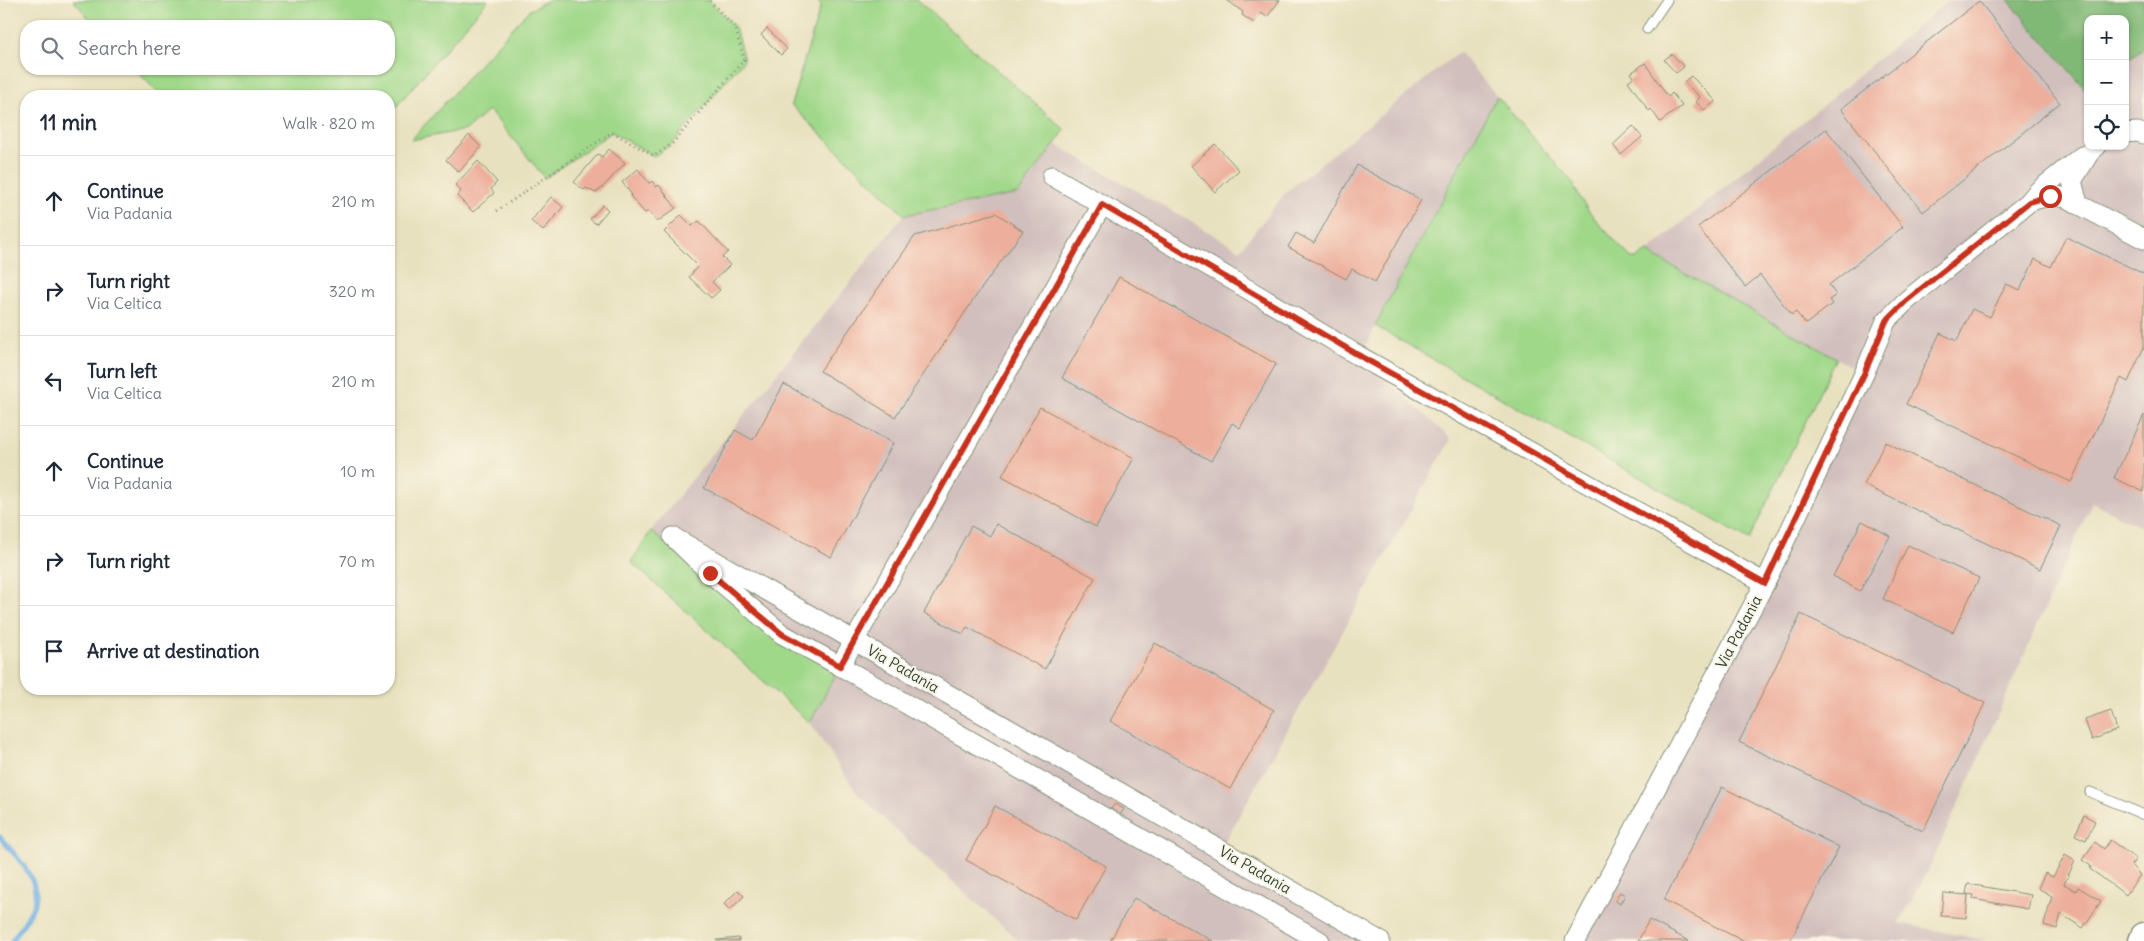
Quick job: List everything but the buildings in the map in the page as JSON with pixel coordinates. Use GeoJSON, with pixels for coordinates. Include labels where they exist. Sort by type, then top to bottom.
{"type":"FeatureCollection","features":[{"type":"Feature","properties":{"kind":"main road"},"geometry":{"type":"LineString","coordinates":[[2142,941],[2144,936]]}},
{"type":"Feature","properties":{"kind":"street"},"geometry":{"type":"LineString","coordinates":[[2129,133],[2144,134]]}},
{"type":"Feature","properties":{"kind":"street","name":"Via Padania"},"geometry":{"type":"LineString","coordinates":[[1575,941],[1765,583],[1864,374],[1886,321],[1906,301],[2029,202],[2037,192],[2080,157],[2092,150]]}},
{"type":"Feature","properties":{"kind":"street"},"geometry":{"type":"LineString","coordinates":[[2078,204],[2072,181],[2093,150]]}},
{"type":"Feature","properties":{"kind":"street"},"geometry":{"type":"LineString","coordinates":[[1052,176],[1360,356],[1765,583]]}},
{"type":"Feature","properties":{"kind":"street"},"geometry":{"type":"LineString","coordinates":[[2029,202],[2042,197],[2058,196],[2067,198],[2144,239]]}},
{"type":"Feature","properties":{"kind":"street"},"geometry":{"type":"LineString","coordinates":[[840,666],[782,634],[710,573],[668,533],[854,641],[1102,205]]}},
{"type":"Feature","properties":{"kind":"street","name":"Via Padania"},"geometry":{"type":"LineString","coordinates":[[1320,941],[840,666],[854,641],[1380,941]]}},
{"type":"Feature","properties":{"kind":"street"},"geometry":{"type":"LineString","coordinates":[[1143,840],[1158,815]]}},
{"type":"Feature","properties":{"kind":"lane"},"geometry":{"type":"LineString","coordinates":[[1647,29],[1667,0]]}},
{"type":"Feature","properties":{"kind":"lane"},"geometry":{"type":"LineString","coordinates":[[2090,792],[2144,815]]}},
{"type":"Feature","properties":{"kind":"path"},"geometry":{"type":"LineString","coordinates":[[497,211],[612,132],[654,156],[672,144],[744,60],[735,27],[709,0]]}},
{"type":"Feature","properties":{"kind":"shaded area"},"geometry":{"type":"Polygon","coordinates":[[[1949,0],[2008,0],[2084,89],[2084,150],[2129,150],[2129,58],[2144,48],[2144,529],[2092,502],[1931,865],[1899,923],[1988,941],[1575,941],[1864,374],[1647,252],[1949,0]]]}},
{"type":"Feature","properties":{"kind":"shaded area"},"geometry":{"type":"Polygon","coordinates":[[[1459,52],[1497,96],[1360,356],[1451,439],[1220,850],[1380,941],[1019,941],[891,826],[855,790],[810,723],[839,666],[768,632],[651,531],[904,215],[1018,194],[1055,144],[1240,250],[1285,193],[1459,52]]]}},
{"type":"Feature","properties":{"kind":"green space"},"geometry":{"type":"Polygon","coordinates":[[[73,0],[488,0],[395,108],[395,90],[155,90],[141,75],[395,75],[395,20],[91,20],[73,0]]]}},
{"type":"Feature","properties":{"kind":"green space"},"geometry":{"type":"Polygon","coordinates":[[[548,0],[709,0],[735,27],[744,60],[672,144],[654,156],[612,132],[545,178],[489,110],[466,130],[411,140],[528,11],[548,0]]]}},
{"type":"Feature","properties":{"kind":"green space"},"geometry":{"type":"Polygon","coordinates":[[[816,0],[917,0],[1065,130],[1018,194],[904,215],[791,105],[821,5],[816,0]]]}},
{"type":"Feature","properties":{"kind":"green space"},"geometry":{"type":"Polygon","coordinates":[[[2008,0],[2144,0],[2144,48],[2129,58],[2129,15],[2084,15],[2084,88],[2008,0]]]}},
{"type":"Feature","properties":{"kind":"green space"},"geometry":{"type":"Polygon","coordinates":[[[1497,96],[1573,183],[1584,204],[1630,257],[1636,259],[1647,252],[1836,358],[1749,540],[1375,326],[1497,96]]]}},
{"type":"Feature","properties":{"kind":"green space"},"geometry":{"type":"Polygon","coordinates":[[[651,531],[768,632],[840,666],[810,723],[631,562],[651,531]]]}},
{"type":"Feature","properties":{"kind":"waterway"},"geometry":{"type":"LineString","coordinates":[[0,837],[25,868],[34,886],[34,904],[30,914],[12,941]]}},
{"type":"Feature","properties":{"kind":"route"},"geometry":{"type":"LineString","coordinates":[[710,573],[782,634],[840,666],[1102,205],[1360,356],[1765,583],[1864,374],[1886,321],[1906,301],[2029,202],[2050,196]]}}]}
